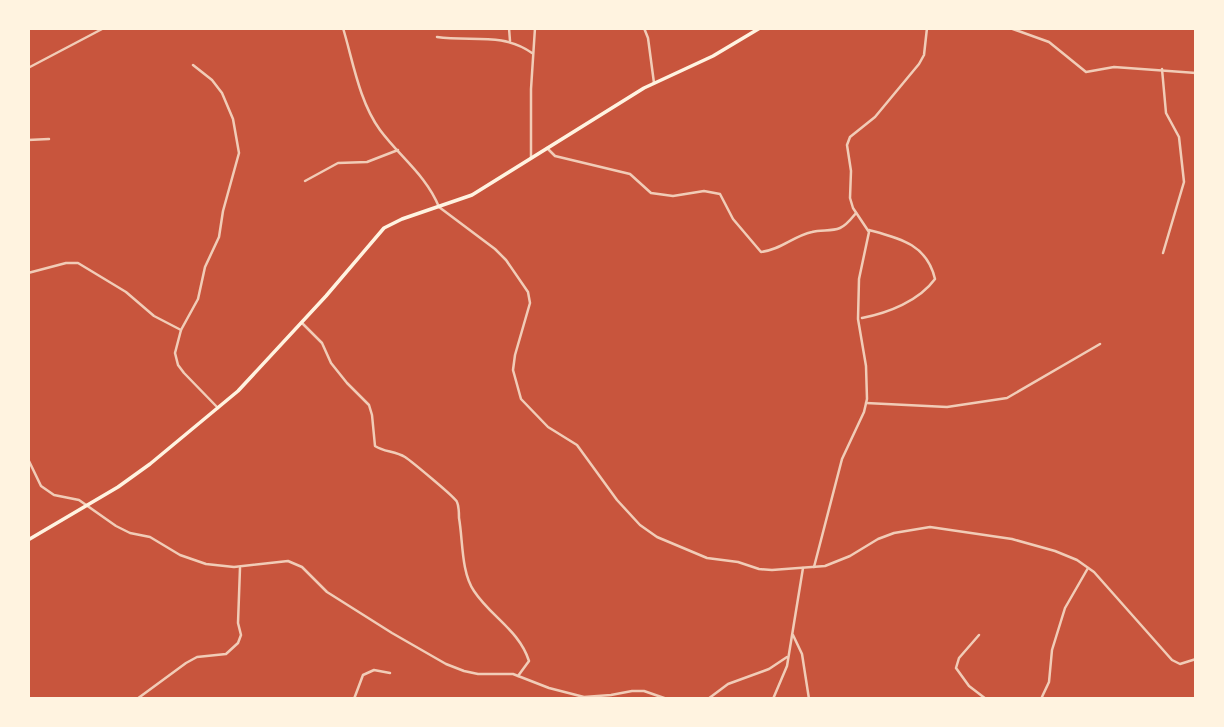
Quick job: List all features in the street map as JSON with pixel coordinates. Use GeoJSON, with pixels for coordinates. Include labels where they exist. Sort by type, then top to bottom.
{"type":"FeatureCollection","features":[{"type":"Feature","properties":{"kind":"main road"},"geometry":{"type":"LineString","coordinates":[[28,540],[150,464],[238,391],[302,323],[384,228],[402,219],[472,195],[654,83],[713,56],[760,28]]}},
{"type":"Feature","properties":{"kind":"street"},"geometry":{"type":"LineString","coordinates":[[28,68],[104,28]]}},
{"type":"Feature","properties":{"kind":"street"},"geometry":{"type":"LineString","coordinates":[[343,28],[358,82],[379,128],[415,167],[429,186],[439,207],[506,260],[528,292],[530,303],[513,370],[521,399],[548,427],[577,445],[617,500],[640,525],[673,546],[707,558],[738,562],[759,569],[814,567],[849,556],[894,533],[930,527],[953,528],[1036,545],[1077,560],[1088,568],[1172,660],[1180,664],[1196,659]]}},
{"type":"Feature","properties":{"kind":"street"},"geometry":{"type":"LineString","coordinates":[[509,28],[510,41]]}},
{"type":"Feature","properties":{"kind":"street"},"geometry":{"type":"LineString","coordinates":[[531,158],[532,53],[535,28]]}},
{"type":"Feature","properties":{"kind":"street"},"geometry":{"type":"LineString","coordinates":[[644,28],[648,38],[654,83]]}},
{"type":"Feature","properties":{"kind":"street"},"geometry":{"type":"LineString","coordinates":[[862,318],[895,308],[934,279],[927,259],[918,249],[868,229],[856,213],[849,193],[851,171],[847,145],[850,137],[875,117],[919,64],[925,55],[927,28]]}},
{"type":"Feature","properties":{"kind":"street"},"geometry":{"type":"LineString","coordinates":[[1010,28],[1049,42],[1086,72],[1114,67],[1196,73]]}},
{"type":"Feature","properties":{"kind":"street"},"geometry":{"type":"LineString","coordinates":[[437,37],[495,38],[510,41],[532,53]]}},
{"type":"Feature","properties":{"kind":"street"},"geometry":{"type":"LineString","coordinates":[[193,65],[212,80],[222,93],[233,120],[239,153],[223,211],[219,237],[205,267],[198,299],[181,330],[175,353],[178,365],[218,408]]}},
{"type":"Feature","properties":{"kind":"street"},"geometry":{"type":"LineString","coordinates":[[1162,69],[1163,101],[1168,120],[1179,137],[1184,182],[1163,254]]}},
{"type":"Feature","properties":{"kind":"street"},"geometry":{"type":"LineString","coordinates":[[28,140],[49,139]]}},
{"type":"Feature","properties":{"kind":"street"},"geometry":{"type":"LineString","coordinates":[[547,148],[555,156],[630,174],[651,193],[673,196],[704,191],[719,194],[733,219],[761,252],[781,247],[795,238],[815,231],[836,230],[856,213]]}},
{"type":"Feature","properties":{"kind":"street"},"geometry":{"type":"LineString","coordinates":[[305,181],[338,163],[367,162],[398,149]]}},
{"type":"Feature","properties":{"kind":"street"},"geometry":{"type":"LineString","coordinates":[[814,567],[842,459],[866,403],[866,366],[858,319],[859,279],[868,229]]}},
{"type":"Feature","properties":{"kind":"street"},"geometry":{"type":"LineString","coordinates":[[28,273],[66,263],[78,263],[126,292],[155,316],[181,330]]}},
{"type":"Feature","properties":{"kind":"street"},"geometry":{"type":"LineString","coordinates":[[302,323],[322,343],[331,363],[347,383],[369,405],[375,446],[405,458],[448,491],[457,502],[465,560],[473,590],[496,618],[510,627],[526,651],[529,661],[518,676]]}},
{"type":"Feature","properties":{"kind":"street"},"geometry":{"type":"LineString","coordinates":[[866,403],[947,407],[1007,398],[1100,344]]}},
{"type":"Feature","properties":{"kind":"street"},"geometry":{"type":"LineString","coordinates":[[28,459],[37,479],[48,491],[60,498],[71,498],[88,505],[116,526],[130,533],[150,537],[180,555],[206,564],[240,566],[288,561],[302,567],[327,593],[446,664],[478,674],[502,673],[518,676],[549,688],[584,696],[644,691],[667,699]]}},
{"type":"Feature","properties":{"kind":"street"},"geometry":{"type":"LineString","coordinates":[[137,699],[186,663],[197,657],[226,654],[238,643],[241,635],[238,623],[240,566]]}},
{"type":"Feature","properties":{"kind":"street"},"geometry":{"type":"LineString","coordinates":[[773,699],[785,676],[803,568]]}},
{"type":"Feature","properties":{"kind":"street"},"geometry":{"type":"LineString","coordinates":[[1041,699],[1049,682],[1052,650],[1065,608],[1088,568]]}},
{"type":"Feature","properties":{"kind":"street"},"geometry":{"type":"LineString","coordinates":[[792,634],[802,654],[810,699]]}},
{"type":"Feature","properties":{"kind":"street"},"geometry":{"type":"LineString","coordinates":[[979,635],[959,658],[956,668],[969,686],[986,699]]}},
{"type":"Feature","properties":{"kind":"street"},"geometry":{"type":"LineString","coordinates":[[708,699],[728,684],[769,669],[787,657]]}},
{"type":"Feature","properties":{"kind":"street"},"geometry":{"type":"LineString","coordinates":[[354,699],[361,678],[368,671],[390,673]]}}]}
